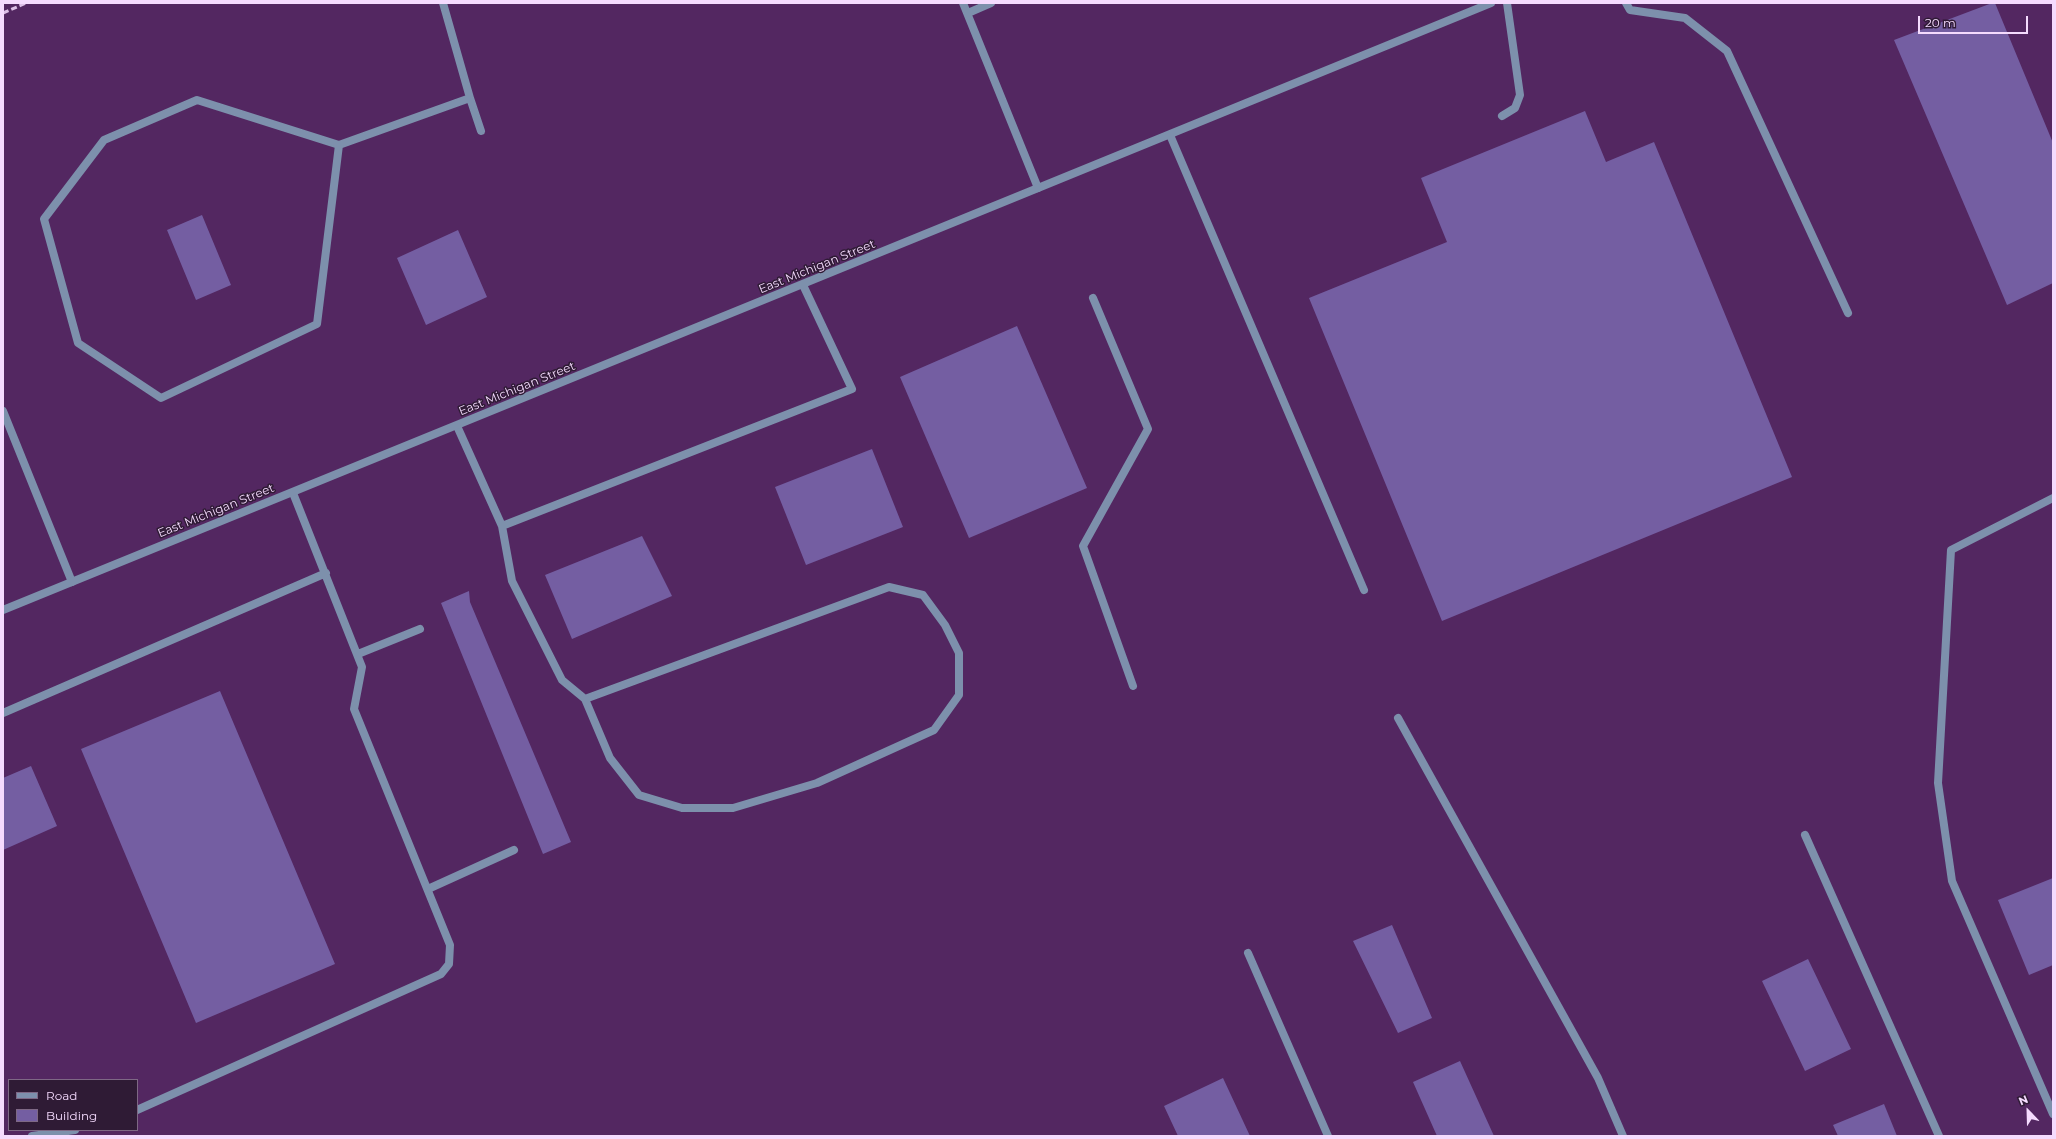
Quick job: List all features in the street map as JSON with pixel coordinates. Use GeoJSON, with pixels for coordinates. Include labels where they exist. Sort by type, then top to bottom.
{"type":"FeatureCollection","features":[{"type":"Feature","properties":{"kind":"street"},"geometry":{"type":"LineString","coordinates":[[443,3],[481,131]]}},
{"type":"Feature","properties":{"kind":"street"},"geometry":{"type":"LineString","coordinates":[[963,3],[1038,188]]}},
{"type":"Feature","properties":{"kind":"street"},"geometry":{"type":"LineString","coordinates":[[968,13],[991,3]]}},
{"type":"Feature","properties":{"kind":"street","name":"East Michigan Street"},"geometry":{"type":"LineString","coordinates":[[3,610],[803,286],[1038,188],[1491,3]]}},
{"type":"Feature","properties":{"kind":"street"},"geometry":{"type":"LineString","coordinates":[[1502,116],[1515,108],[1520,95],[1507,3]]}},
{"type":"Feature","properties":{"kind":"street"},"geometry":{"type":"LineString","coordinates":[[1626,3],[1630,10],[1685,18],[1727,51],[1848,313]]}},
{"type":"Feature","properties":{"kind":"street"},"geometry":{"type":"LineString","coordinates":[[340,145],[317,324],[161,398],[78,343],[44,219],[104,140],[197,100],[340,145],[470,98]]}},
{"type":"Feature","properties":{"kind":"street"},"geometry":{"type":"LineString","coordinates":[[1170,135],[1364,590]]}},
{"type":"Feature","properties":{"kind":"street"},"geometry":{"type":"LineString","coordinates":[[502,526],[852,389],[803,286]]}},
{"type":"Feature","properties":{"kind":"street"},"geometry":{"type":"LineString","coordinates":[[1092,298],[1148,429],[1083,546],[1133,686]]}},
{"type":"Feature","properties":{"kind":"street"},"geometry":{"type":"LineString","coordinates":[[3,411],[72,582]]}},
{"type":"Feature","properties":{"kind":"street"},"geometry":{"type":"LineString","coordinates":[[457,426],[502,526],[512,581],[562,680],[585,699],[610,758],[639,796],[682,808],[733,808],[817,783],[934,730],[959,695],[959,653],[945,625],[923,596],[889,587],[585,699]]}},
{"type":"Feature","properties":{"kind":"street"},"geometry":{"type":"LineString","coordinates":[[138,1110],[441,974],[449,964],[450,945],[354,710],[362,667],[358,654],[292,493]]}},
{"type":"Feature","properties":{"kind":"street"},"geometry":{"type":"LineString","coordinates":[[2053,498],[1951,550],[1938,783],[1952,880],[2053,1114]]}},
{"type":"Feature","properties":{"kind":"street"},"geometry":{"type":"LineString","coordinates":[[3,714],[326,573]]}},
{"type":"Feature","properties":{"kind":"street"},"geometry":{"type":"LineString","coordinates":[[358,654],[420,629]]}},
{"type":"Feature","properties":{"kind":"street"},"geometry":{"type":"LineString","coordinates":[[1398,718],[1598,1078],[1623,1136]]}},
{"type":"Feature","properties":{"kind":"street"},"geometry":{"type":"LineString","coordinates":[[1806,836],[1939,1136]]}},
{"type":"Feature","properties":{"kind":"street"},"geometry":{"type":"LineString","coordinates":[[428,889],[514,850]]}},
{"type":"Feature","properties":{"kind":"street"},"geometry":{"type":"LineString","coordinates":[[1248,953],[1328,1136]]}},
{"type":"Feature","properties":{"kind":"street"},"geometry":{"type":"LineString","coordinates":[[32,1136],[68,1131]]}},
{"type":"Feature","properties":{"kind":"building"},"geometry":{"type":"Polygon","coordinates":[[[1995,3],[2053,143],[2053,283],[2007,305],[1894,40],[1995,3]]]}},
{"type":"Feature","properties":{"kind":"building"},"geometry":{"type":"Polygon","coordinates":[[[1585,111],[1606,162],[1654,142],[1792,477],[1442,621],[1309,298],[1447,242],[1421,178],[1585,111]]]}},
{"type":"Feature","properties":{"kind":"building"},"geometry":{"type":"Polygon","coordinates":[[[202,215],[231,285],[196,300],[167,230],[202,215]]]}},
{"type":"Feature","properties":{"kind":"building"},"geometry":{"type":"Polygon","coordinates":[[[458,230],[487,297],[426,325],[397,258],[458,230]]]}},
{"type":"Feature","properties":{"kind":"building"},"geometry":{"type":"Polygon","coordinates":[[[1017,326],[1087,488],[969,538],[900,377],[1017,326]]]}},
{"type":"Feature","properties":{"kind":"building"},"geometry":{"type":"Polygon","coordinates":[[[872,449],[903,527],[806,565],[775,487],[872,449]]]}},
{"type":"Feature","properties":{"kind":"building"},"geometry":{"type":"Polygon","coordinates":[[[642,536],[672,596],[572,639],[545,575],[642,536]]]}},
{"type":"Feature","properties":{"kind":"building"},"geometry":{"type":"Polygon","coordinates":[[[469,591],[470,602],[571,842],[543,854],[441,603],[469,591]]]}},
{"type":"Feature","properties":{"kind":"building"},"geometry":{"type":"Polygon","coordinates":[[[220,691],[335,964],[196,1023],[81,749],[220,691]]]}},
{"type":"Feature","properties":{"kind":"building"},"geometry":{"type":"Polygon","coordinates":[[[31,766],[57,826],[3,850],[3,778],[31,766]]]}},
{"type":"Feature","properties":{"kind":"building"},"geometry":{"type":"Polygon","coordinates":[[[2053,878],[2053,965],[2029,975],[1998,900],[2053,878]]]}},
{"type":"Feature","properties":{"kind":"building"},"geometry":{"type":"Polygon","coordinates":[[[1392,925],[1432,1018],[1398,1033],[1353,941],[1392,925]]]}},
{"type":"Feature","properties":{"kind":"building"},"geometry":{"type":"Polygon","coordinates":[[[1808,959],[1851,1049],[1805,1071],[1762,981],[1808,959]]]}},
{"type":"Feature","properties":{"kind":"building"},"geometry":{"type":"Polygon","coordinates":[[[1460,1061],[1494,1136],[1437,1136],[1413,1082],[1460,1061]]]}},
{"type":"Feature","properties":{"kind":"building"},"geometry":{"type":"Polygon","coordinates":[[[1223,1078],[1250,1136],[1178,1136],[1164,1106],[1223,1078]]]}},
{"type":"Feature","properties":{"kind":"building"},"geometry":{"type":"Polygon","coordinates":[[[1884,1104],[1897,1136],[1838,1136],[1833,1125],[1884,1104]]]}},
{"type":"Feature","properties":{"kind":"railway"},"geometry":{"type":"LineString","coordinates":[[3,13],[26,3]]}}]}
